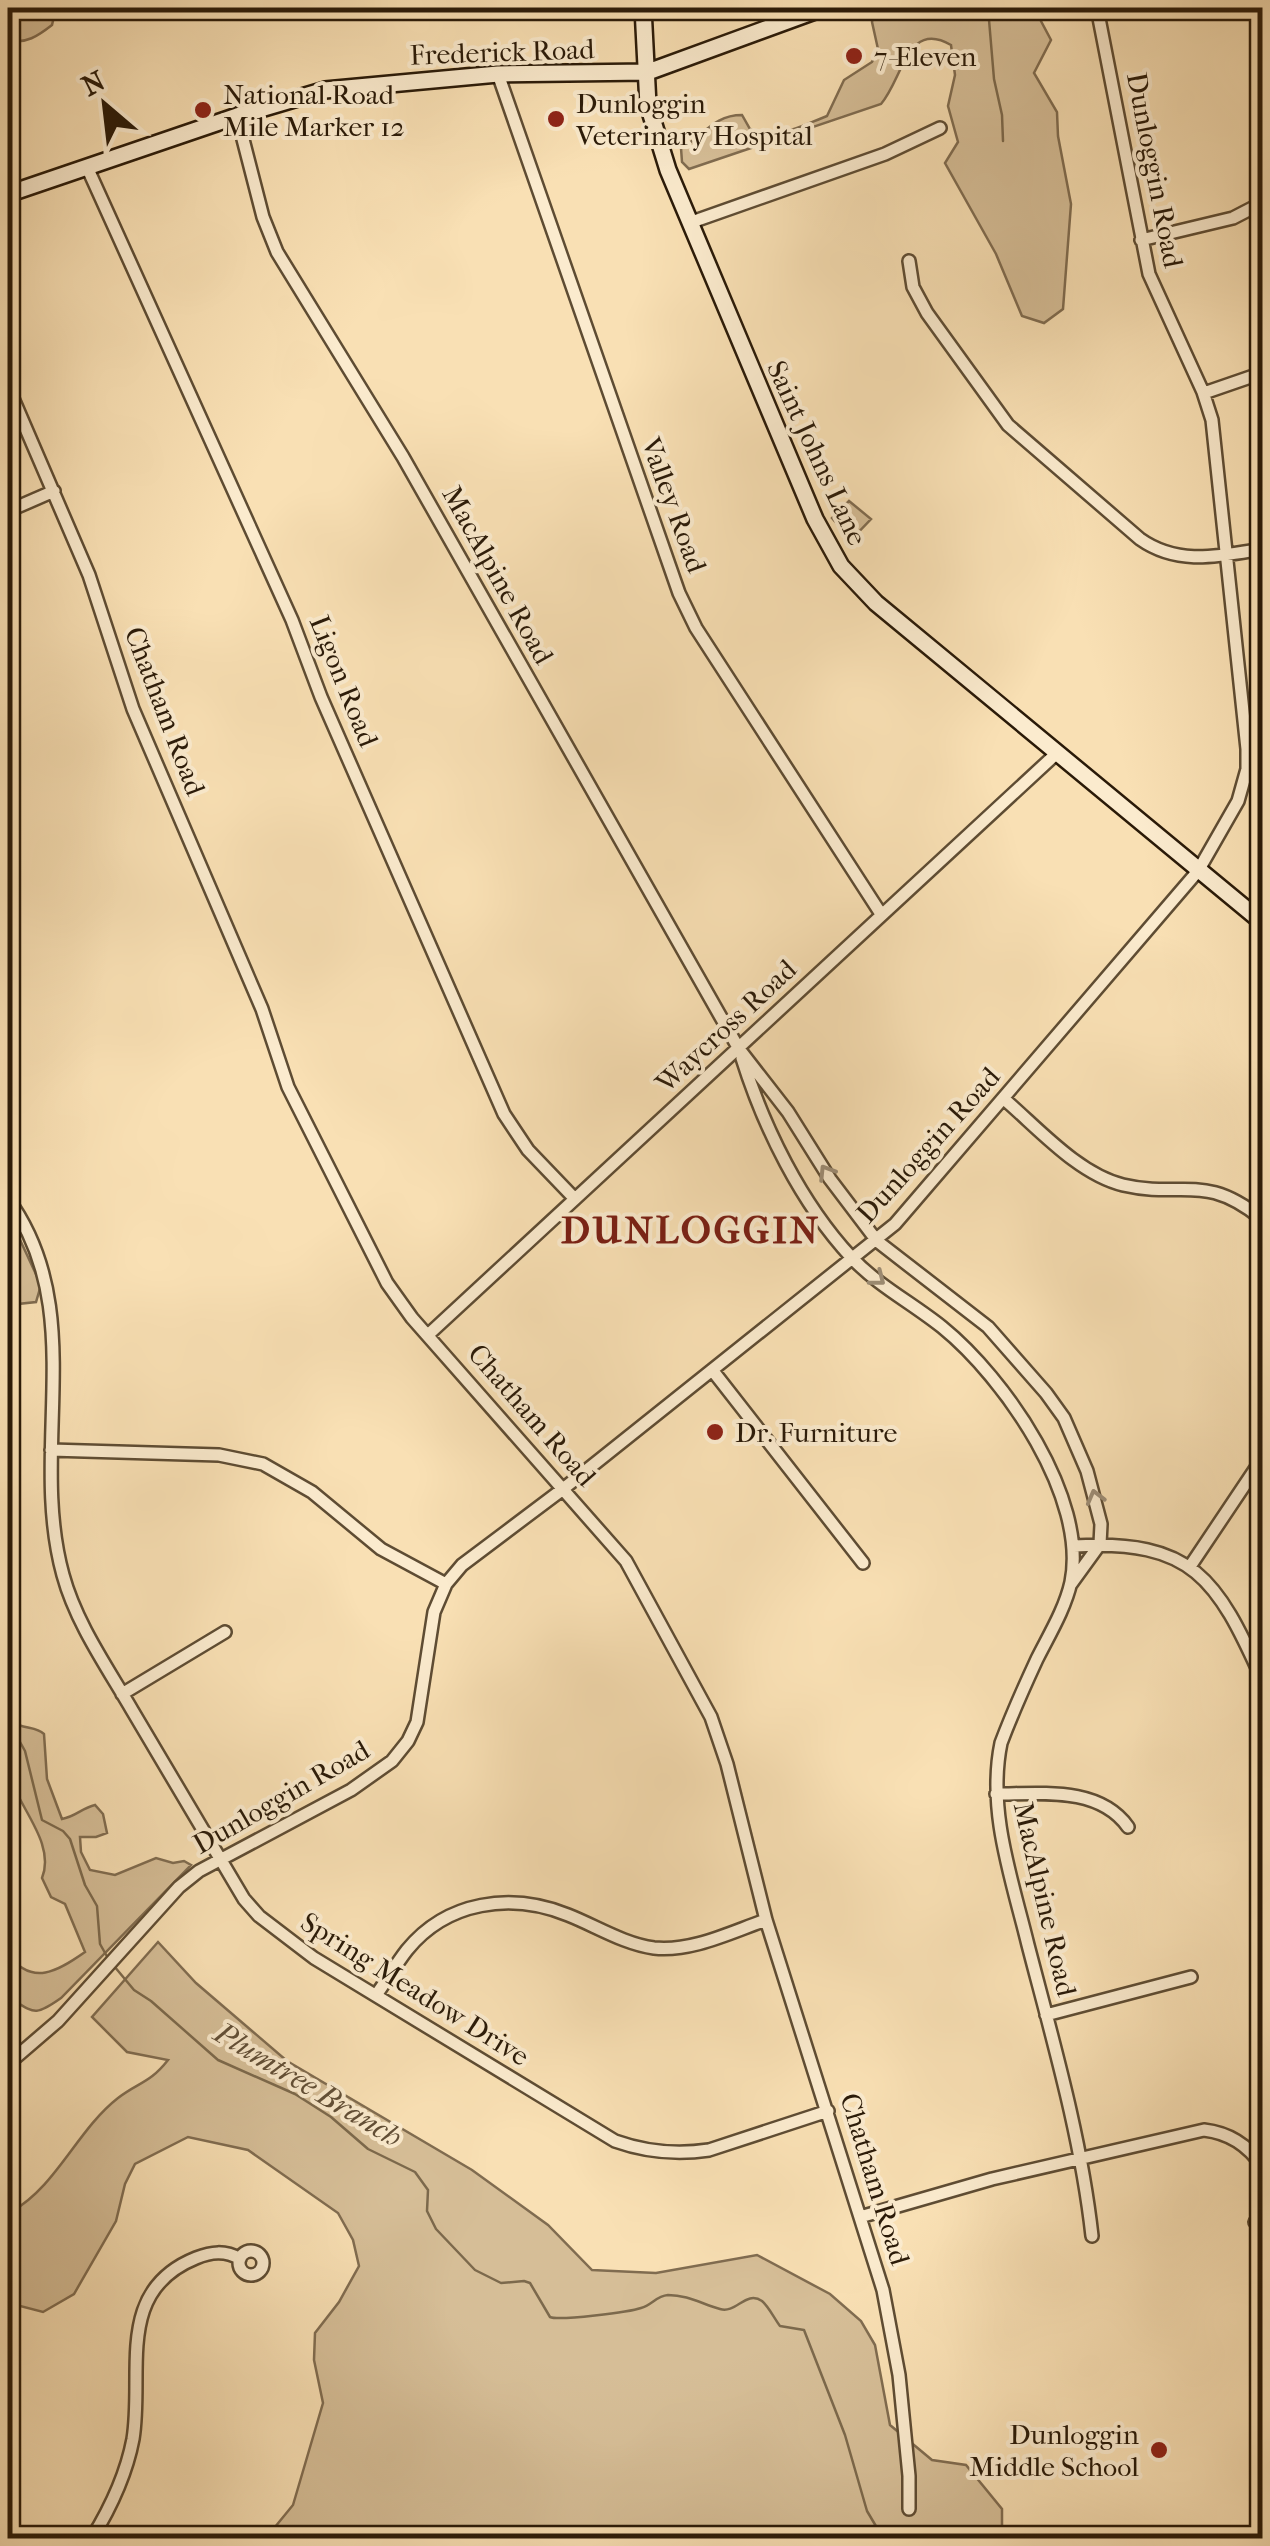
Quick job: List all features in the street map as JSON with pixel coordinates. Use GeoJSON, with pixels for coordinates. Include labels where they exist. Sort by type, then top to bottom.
{"type":"FeatureCollection","features":[{"type":"Feature","properties":{"kind":"street","name":"Saint Johns Lane"},"geometry":{"type":"LineString","coordinates":[[643,8],[648,105],[655,130],[689,222],[814,519],[841,566],[876,603],[1262,922]]}},
{"type":"Feature","properties":{"kind":"street","name":"Frederick Road"},"geometry":{"type":"LineString","coordinates":[[9,191],[325,90],[498,74],[648,72],[823,8]]}},
{"type":"Feature","properties":{"kind":"street","name":"Dunloggin Road"},"geometry":{"type":"LineString","coordinates":[[8,2064],[58,2022],[179,1887],[219,1858],[351,1790],[392,1762],[417,1722],[434,1612],[446,1584],[472,1556],[563,1489],[878,1240],[1198,870],[1238,800],[1247,769],[1216,443],[1204,393],[1158,299],[1141,240],[1097,8]]}},
{"type":"Feature","properties":{"kind":"street","name":"Valley Road"},"geometry":{"type":"LineString","coordinates":[[498,74],[680,593],[696,628],[881,914]]}},
{"type":"Feature","properties":{"kind":"street","name":"MacAlpine Road"},"geometry":{"type":"LineString","coordinates":[[237,116],[263,218],[276,252],[404,457],[739,1049],[788,1112],[839,1192],[878,1240],[982,1322],[1046,1393],[1064,1418],[1088,1471],[1101,1524],[1100,1544],[1070,1584],[1000,1743],[996,1794],[1006,1854],[1082,2159],[1092,2236]]}},
{"type":"Feature","properties":{"kind":"street"},"geometry":{"type":"LineString","coordinates":[[689,222],[885,154],[940,128]]}},
{"type":"Feature","properties":{"kind":"street","name":"Ligon Road"},"geometry":{"type":"LineString","coordinates":[[87,166],[292,620],[321,697],[495,1095],[528,1150],[575,1199]]}},
{"type":"Feature","properties":{"kind":"street"},"geometry":{"type":"LineString","coordinates":[[1141,240],[1233,218],[1262,202]]}},
{"type":"Feature","properties":{"kind":"street"},"geometry":{"type":"LineString","coordinates":[[909,261],[913,287],[936,327],[998,412],[1026,443],[1158,551],[1183,558],[1262,549]]}},
{"type":"Feature","properties":{"kind":"street"},"geometry":{"type":"LineString","coordinates":[[1204,393],[1262,373]]}},
{"type":"Feature","properties":{"kind":"street","name":"Chatham Road"},"geometry":{"type":"LineString","coordinates":[[8,387],[89,574],[133,709],[262,1009],[290,1090],[387,1283],[626,1561],[711,1716],[766,1920],[892,2328],[909,2476],[909,2509]]}},
{"type":"Feature","properties":{"kind":"street"},"geometry":{"type":"LineString","coordinates":[[8,512],[54,491]]}},
{"type":"Feature","properties":{"kind":"street","name":"Waycross Road"},"geometry":{"type":"LineString","coordinates":[[428,1334],[1057,753]]}},
{"type":"Feature","properties":{"kind":"street","name":"MacAlpine Road"},"geometry":{"type":"LineString","coordinates":[[739,1049],[750,1086],[788,1165],[824,1222],[854,1260],[958,1342],[1016,1413],[1057,1482],[1074,1546],[1070,1584]]}},
{"type":"Feature","properties":{"kind":"street"},"geometry":{"type":"LineString","coordinates":[[1004,1098],[1067,1153],[1104,1178],[1140,1188],[1186,1187],[1224,1194],[1262,1218]]}},
{"type":"Feature","properties":{"kind":"street","name":"Spring Meadow Drive"},"geometry":{"type":"LineString","coordinates":[[8,1199],[35,1248],[50,1298],[53,1526],[64,1580],[86,1630],[122,1694],[244,1899],[259,1916],[308,1954],[596,2132],[632,2147],[669,2152],[710,2150],[828,2111]]}},
{"type":"Feature","properties":{"kind":"street"},"geometry":{"type":"LineString","coordinates":[[713,1370],[862,1563]]}},
{"type":"Feature","properties":{"kind":"street"},"geometry":{"type":"LineString","coordinates":[[51,1450],[219,1455],[263,1464],[304,1486],[381,1549],[446,1584]]}},
{"type":"Feature","properties":{"kind":"street"},"geometry":{"type":"LineString","coordinates":[[1190,1565],[1262,1458]]}},
{"type":"Feature","properties":{"kind":"street"},"geometry":{"type":"LineString","coordinates":[[1074,1546],[1100,1544],[1146,1549],[1190,1565],[1222,1601],[1262,1680]]}},
{"type":"Feature","properties":{"kind":"street"},"geometry":{"type":"LineString","coordinates":[[122,1694],[225,1632]]}},
{"type":"Feature","properties":{"kind":"street"},"geometry":{"type":"LineString","coordinates":[[996,1794],[1081,1798],[1112,1810],[1128,1826]]}},
{"type":"Feature","properties":{"kind":"street"},"geometry":{"type":"LineString","coordinates":[[376,1995],[406,1951],[424,1934],[442,1921],[479,1905],[534,1905],[634,1943],[666,1948],[700,1942],[766,1920]]}},
{"type":"Feature","properties":{"kind":"street"},"geometry":{"type":"LineString","coordinates":[[1046,2015],[1191,1977]]}},
{"type":"Feature","properties":{"kind":"street"},"geometry":{"type":"LineString","coordinates":[[860,2217],[976,2183],[1204,2130],[1228,2135],[1254,2154],[1262,2166]]}},
{"type":"Feature","properties":{"kind":"street"},"geometry":{"type":"LineString","coordinates":[[92,2538],[127,2467],[136,2412],[138,2325],[143,2307],[164,2277],[190,2260],[222,2252],[240,2259]]}},
{"type":"Feature","properties":{"kind":"shaded area"},"geometry":{"type":"Polygon","coordinates":[[[8,8],[56,8],[52,25],[32,38],[14,42],[8,41],[8,8]]]}},
{"type":"Feature","properties":{"kind":"shaded area"},"geometry":{"type":"Polygon","coordinates":[[[875,8],[1034,8],[1051,40],[1034,73],[1057,112],[1071,204],[1063,309],[1044,323],[1022,316],[996,254],[945,163],[958,142],[948,106],[955,75],[951,45],[936,39],[915,46],[881,104],[689,169],[682,162],[681,148],[723,118],[742,115],[750,129],[769,134],[789,131],[827,116],[844,80],[872,62],[878,49],[872,22],[875,8]]]}},
{"type":"Feature","properties":{"kind":"shaded area"},"geometry":{"type":"Polygon","coordinates":[[[849,501],[871,519],[851,540],[832,518],[849,501]]]}},
{"type":"Feature","properties":{"kind":"shaded area"},"geometry":{"type":"Polygon","coordinates":[[[8,1214],[41,1285],[36,1302],[8,1305],[8,1214]]]}},
{"type":"Feature","properties":{"kind":"shaded area"},"geometry":{"type":"Polygon","coordinates":[[[8,1718],[44,1734],[47,1779],[62,1819],[95,1805],[103,1814],[107,1833],[80,1837],[81,1852],[90,1870],[115,1875],[156,1858],[191,1865],[61,1998],[34,2011],[8,1997],[8,1954],[17,1964],[36,1973],[55,1970],[85,1952],[65,1904],[51,1897],[42,1878],[45,1865],[40,1838],[7,1768],[8,1718]]]}},
{"type":"Feature","properties":{"kind":"shaded area"},"geometry":{"type":"Polygon","coordinates":[[[158,1942],[196,1983],[287,2061],[472,2170],[548,2225],[592,2270],[656,2273],[757,2255],[830,2294],[861,2321],[875,2345],[890,2425],[932,2460],[966,2465],[1002,2509],[1002,2538],[266,2538],[293,2505],[323,2403],[314,2360],[315,2333],[339,2302],[359,2266],[353,2240],[338,2213],[248,2150],[188,2137],[135,2164],[125,2184],[116,2221],[74,2294],[43,2312],[20,2306],[13,2284],[11,2212],[41,2188],[104,2111],[168,2060],[127,2052],[92,2017],[158,1942]]]}},
{"type":"Feature","properties":{"kind":"waterway"},"geometry":{"type":"LineString","coordinates":[[865,13],[878,8]]}},
{"type":"Feature","properties":{"kind":"waterway"},"geometry":{"type":"LineString","coordinates":[[988,8],[1003,141]]}},
{"type":"Feature","properties":{"kind":"waterway","name":"Plumtree Branch"},"geometry":{"type":"LineString","coordinates":[[8,1739],[20,1742],[25,1751],[42,1820],[70,1839],[85,1885],[97,1906],[100,1944],[109,1960]]}},
{"type":"Feature","properties":{"kind":"waterway","name":"Plumtree Branch"},"geometry":{"type":"LineString","coordinates":[[114,1966],[134,1990],[218,2060],[295,2094],[331,2117],[368,2149],[415,2172],[428,2190],[427,2211],[436,2229],[475,2270],[501,2283],[530,2283],[550,2317],[634,2310],[668,2295],[726,2310],[756,2298],[765,2303],[780,2326],[804,2330],[845,2435],[867,2511],[883,2538]]}},
{"type":"Feature","properties":{"kind":"place","name":"7-Eleven"},"geometry":{"type":"Point","coordinates":[854,56]}},
{"type":"Feature","properties":{"kind":"place","name":"National Road Mile Marker 12"},"geometry":{"type":"Point","coordinates":[203,110]}},
{"type":"Feature","properties":{"kind":"place","name":"Dunloggin Veterinary Hospital"},"geometry":{"type":"Point","coordinates":[556,119]}},
{"type":"Feature","properties":{"kind":"place","name":"Dr. Furniture"},"geometry":{"type":"Point","coordinates":[715,1432]}},
{"type":"Feature","properties":{"kind":"place","name":"Dunloggin Middle School"},"geometry":{"type":"Point","coordinates":[1159,2450]}},
{"type":"Feature","properties":{"kind":"district","name":"DUNLOGGIN"},"geometry":{"type":"Point","coordinates":[691,1230]}}]}
